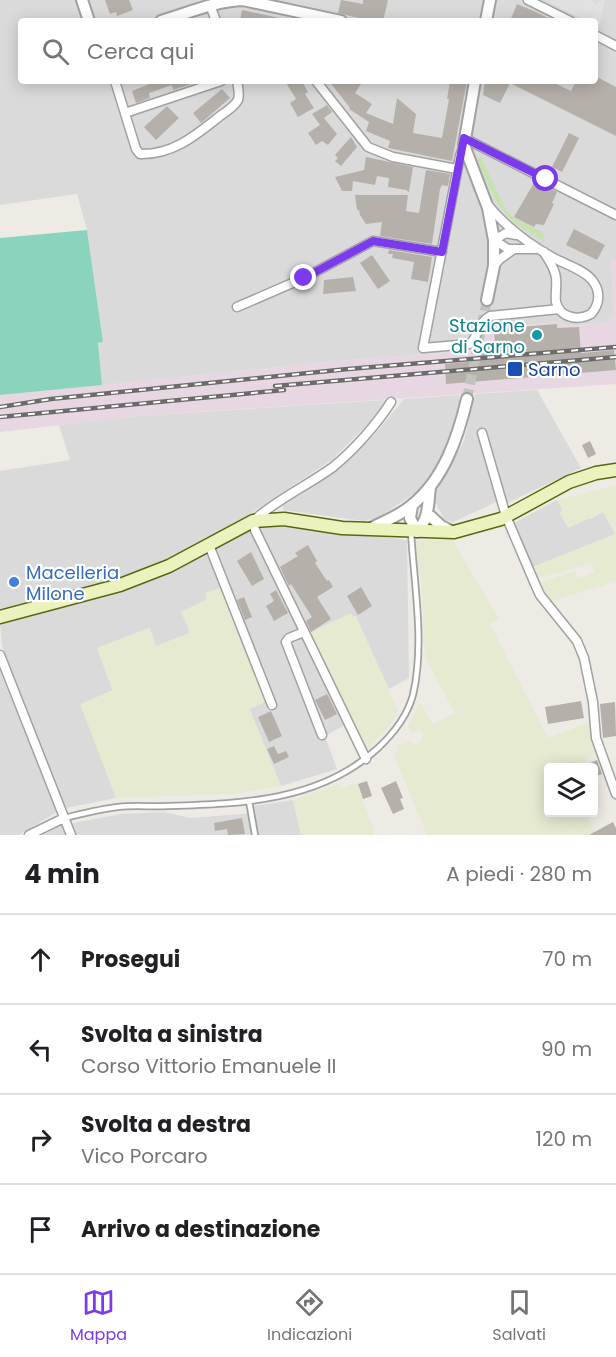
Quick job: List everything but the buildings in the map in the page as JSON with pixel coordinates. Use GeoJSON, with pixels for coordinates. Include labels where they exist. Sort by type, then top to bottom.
{"type":"FeatureCollection","features":[{"type":"Feature","properties":{"kind":"main road"},"geometry":{"type":"LineString","coordinates":[[0,617],[120,585],[169,566],[253,521],[284,519],[342,528],[454,532],[506,516],[569,482],[596,473],[616,470]]}},
{"type":"Feature","properties":{"kind":"street"},"geometry":{"type":"LineString","coordinates":[[82,0],[88,18]]}},
{"type":"Feature","properties":{"kind":"street"},"geometry":{"type":"LineString","coordinates":[[170,18],[210,5],[243,0],[315,18]]}},
{"type":"Feature","properties":{"kind":"street"},"geometry":{"type":"LineString","coordinates":[[487,18],[490,0]]}},
{"type":"Feature","properties":{"kind":"street"},"geometry":{"type":"LineString","coordinates":[[528,0],[564,18]]}},
{"type":"Feature","properties":{"kind":"street"},"geometry":{"type":"LineString","coordinates":[[210,5],[215,18]]}},
{"type":"Feature","properties":{"kind":"street"},"geometry":{"type":"LineString","coordinates":[[598,37],[616,46]]}},
{"type":"Feature","properties":{"kind":"street"},"geometry":{"type":"LineString","coordinates":[[118,84],[136,149],[140,154],[172,149],[190,140],[232,107],[238,99],[237,84]]}},
{"type":"Feature","properties":{"kind":"street"},"geometry":{"type":"LineString","coordinates":[[125,112],[212,84]]}},
{"type":"Feature","properties":{"kind":"street"},"geometry":{"type":"LineString","coordinates":[[318,84],[368,147],[393,157],[457,170],[473,169]]}},
{"type":"Feature","properties":{"kind":"street"},"geometry":{"type":"LineString","coordinates":[[474,84],[423,348],[470,344],[477,336],[483,321],[490,316],[559,309]]}},
{"type":"Feature","properties":{"kind":"street"},"geometry":{"type":"LineString","coordinates":[[464,141],[486,202],[494,240],[494,266],[487,300]]}},
{"type":"Feature","properties":{"kind":"street"},"geometry":{"type":"LineString","coordinates":[[464,141],[616,215]]}},
{"type":"Feature","properties":{"kind":"street"},"geometry":{"type":"LineString","coordinates":[[486,202],[518,236],[588,277],[597,290],[597,305],[591,314],[585,317],[570,317],[559,309],[556,300],[555,272],[541,251],[529,247],[515,249],[502,246],[494,240]]}},
{"type":"Feature","properties":{"kind":"street"},"geometry":{"type":"LineString","coordinates":[[494,240],[506,233],[518,236]]}},
{"type":"Feature","properties":{"kind":"street"},"geometry":{"type":"LineString","coordinates":[[237,307],[304,278],[373,241],[442,252]]}},
{"type":"Feature","properties":{"kind":"street"},"geometry":{"type":"LineString","coordinates":[[494,266],[515,249]]}},
{"type":"Feature","properties":{"kind":"street"},"geometry":{"type":"LineString","coordinates":[[371,528],[412,506],[430,487],[440,472],[459,431],[467,399]]}},
{"type":"Feature","properties":{"kind":"street"},"geometry":{"type":"LineString","coordinates":[[366,759],[255,530],[253,521],[334,466],[372,429],[392,402]]}},
{"type":"Feature","properties":{"kind":"street"},"geometry":{"type":"LineString","coordinates":[[482,433],[506,516],[540,595],[577,641],[584,658],[593,702],[596,738],[616,794]]}},
{"type":"Feature","properties":{"kind":"street"},"geometry":{"type":"LineString","coordinates":[[412,506],[410,518],[414,532],[423,526],[428,514],[430,487]]}},
{"type":"Feature","properties":{"kind":"street"},"geometry":{"type":"LineString","coordinates":[[428,514],[441,526],[454,532]]}},
{"type":"Feature","properties":{"kind":"street"},"geometry":{"type":"LineString","coordinates":[[209,545],[272,705]]}},
{"type":"Feature","properties":{"kind":"street"},"geometry":{"type":"LineString","coordinates":[[304,632],[289,638],[286,642],[322,735]]}},
{"type":"Feature","properties":{"kind":"street"},"geometry":{"type":"LineString","coordinates":[[0,655],[71,835]]}},
{"type":"Feature","properties":{"kind":"street"},"geometry":{"type":"LineString","coordinates":[[29,835],[64,818]]}},
{"type":"Feature","properties":{"kind":"lane"},"geometry":{"type":"LineString","coordinates":[[64,818],[117,807],[223,805],[280,797],[329,781],[366,759],[392,735],[407,712],[413,695],[419,651],[414,532]]}},
{"type":"Feature","properties":{"kind":"lane"},"geometry":{"type":"LineString","coordinates":[[249,801],[255,835]]}},
{"type":"Feature","properties":{"kind":"shaded area"},"geometry":{"type":"Polygon","coordinates":[[[0,0],[616,0],[616,259],[611,259],[614,313],[607,323],[567,326],[559,322],[486,329],[472,349],[462,351],[102,385],[98,343],[103,342],[87,230],[77,194],[0,205],[0,0]]]}},
{"type":"Feature","properties":{"kind":"shaded area"},"geometry":{"type":"Polygon","coordinates":[[[546,0],[591,0],[596,5],[599,1],[605,0],[599,28],[598,18],[580,18],[546,0]]]}},
{"type":"Feature","properties":{"kind":"shaded area"},"geometry":{"type":"Polygon","coordinates":[[[611,259],[616,259],[616,384],[138,416],[0,432],[0,395],[462,351],[472,349],[486,329],[559,322],[567,326],[607,323],[614,313],[611,259]]]}},
{"type":"Feature","properties":{"kind":"shaded area"},"geometry":{"type":"Polygon","coordinates":[[[537,390],[581,468],[505,504],[503,499],[453,522],[445,520],[432,497],[464,441],[475,394],[537,390]]]}},
{"type":"Feature","properties":{"kind":"shaded area"},"geometry":{"type":"Polygon","coordinates":[[[460,395],[456,426],[438,463],[418,491],[381,516],[364,521],[283,510],[283,505],[357,452],[404,399],[460,395]]]}},
{"type":"Feature","properties":{"kind":"shaded area"},"geometry":{"type":"Polygon","coordinates":[[[386,400],[372,420],[333,459],[239,521],[171,558],[122,579],[0,612],[0,471],[70,460],[59,425],[138,416],[386,400]]]}},
{"type":"Feature","properties":{"kind":"shaded area"},"geometry":{"type":"Polygon","coordinates":[[[557,500],[562,509],[560,514],[590,517],[591,519],[603,512],[616,535],[530,568],[512,524],[557,500]]]}},
{"type":"Feature","properties":{"kind":"shaded area"},"geometry":{"type":"Polygon","coordinates":[[[289,524],[407,540],[409,678],[389,689],[355,616],[351,722],[325,736],[337,769],[281,786],[249,708],[267,701],[205,594],[207,599],[190,633],[156,646],[149,628],[97,648],[113,691],[81,704],[116,798],[66,808],[2,646],[0,622],[110,592],[244,531],[266,525],[289,524]]]}},
{"type":"Feature","properties":{"kind":"shaded area"},"geometry":{"type":"Polygon","coordinates":[[[0,671],[57,812],[19,835],[0,835],[0,671]]]}},
{"type":"Feature","properties":{"kind":"shaded area"},"geometry":{"type":"Polygon","coordinates":[[[293,800],[301,835],[43,835],[62,825],[121,814],[163,812],[191,818],[254,813],[254,806],[293,800]]]}},
{"type":"Feature","properties":{"kind":"green space"},"geometry":{"type":"Polygon","coordinates":[[[481,157],[506,210],[513,217],[545,234],[543,237],[546,242],[519,226],[501,208],[477,158],[481,157]]]}},
{"type":"Feature","properties":{"kind":"green space"},"geometry":{"type":"Polygon","coordinates":[[[87,230],[103,342],[98,343],[102,385],[0,395],[0,238],[87,230]]]}},
{"type":"Feature","properties":{"kind":"green space"},"geometry":{"type":"Polygon","coordinates":[[[616,485],[616,581],[549,602],[538,585],[541,582],[574,571],[579,578],[595,573],[592,563],[535,579],[530,568],[615,534],[603,512],[568,528],[560,514],[562,509],[557,500],[616,485]]]}},
{"type":"Feature","properties":{"kind":"green space"},"geometry":{"type":"Polygon","coordinates":[[[452,539],[499,619],[490,624],[548,738],[590,722],[597,754],[585,758],[587,763],[544,763],[544,817],[587,817],[596,835],[427,835],[394,755],[397,753],[397,746],[411,741],[416,746],[421,741],[423,735],[421,730],[412,733],[408,727],[420,702],[433,724],[455,713],[425,657],[421,573],[415,572],[412,541],[452,539]]]}},
{"type":"Feature","properties":{"kind":"green space"},"geometry":{"type":"Polygon","coordinates":[[[223,587],[268,701],[249,709],[281,786],[230,794],[116,798],[80,704],[113,690],[97,648],[150,628],[156,646],[190,633],[181,612],[207,599],[205,593],[223,587]]]}},
{"type":"Feature","properties":{"kind":"green space"},"geometry":{"type":"Polygon","coordinates":[[[351,613],[353,617],[356,616],[398,711],[388,728],[365,752],[309,633],[351,613]]]}},
{"type":"Feature","properties":{"kind":"green space"},"geometry":{"type":"Polygon","coordinates":[[[357,783],[375,835],[301,835],[293,800],[339,784],[341,788],[357,783]]]}},
{"type":"Feature","properties":{"kind":"tunnel"},"geometry":{"type":"LineString","coordinates":[[467,399],[487,300]]}},
{"type":"Feature","properties":{"kind":"railway"},"geometry":{"type":"LineString","coordinates":[[0,407],[51,399],[348,369],[616,347]]}},
{"type":"Feature","properties":{"kind":"railway"},"geometry":{"type":"LineString","coordinates":[[275,386],[616,357]]}},
{"type":"Feature","properties":{"kind":"railway"},"geometry":{"type":"LineString","coordinates":[[0,417],[284,390]]}},
{"type":"Feature","properties":{"kind":"place","name":"Stazione di Sarno"},"geometry":{"type":"Point","coordinates":[537,335]}},
{"type":"Feature","properties":{"kind":"place","name":"Sarno"},"geometry":{"type":"Point","coordinates":[515,369]}},
{"type":"Feature","properties":{"kind":"place","name":"Macelleria Milone"},"geometry":{"type":"Point","coordinates":[14,582]}},
{"type":"Feature","properties":{"kind":"route"},"geometry":{"type":"LineString","coordinates":[[304,278],[373,241],[442,252],[464,138],[546,179]]}}]}
